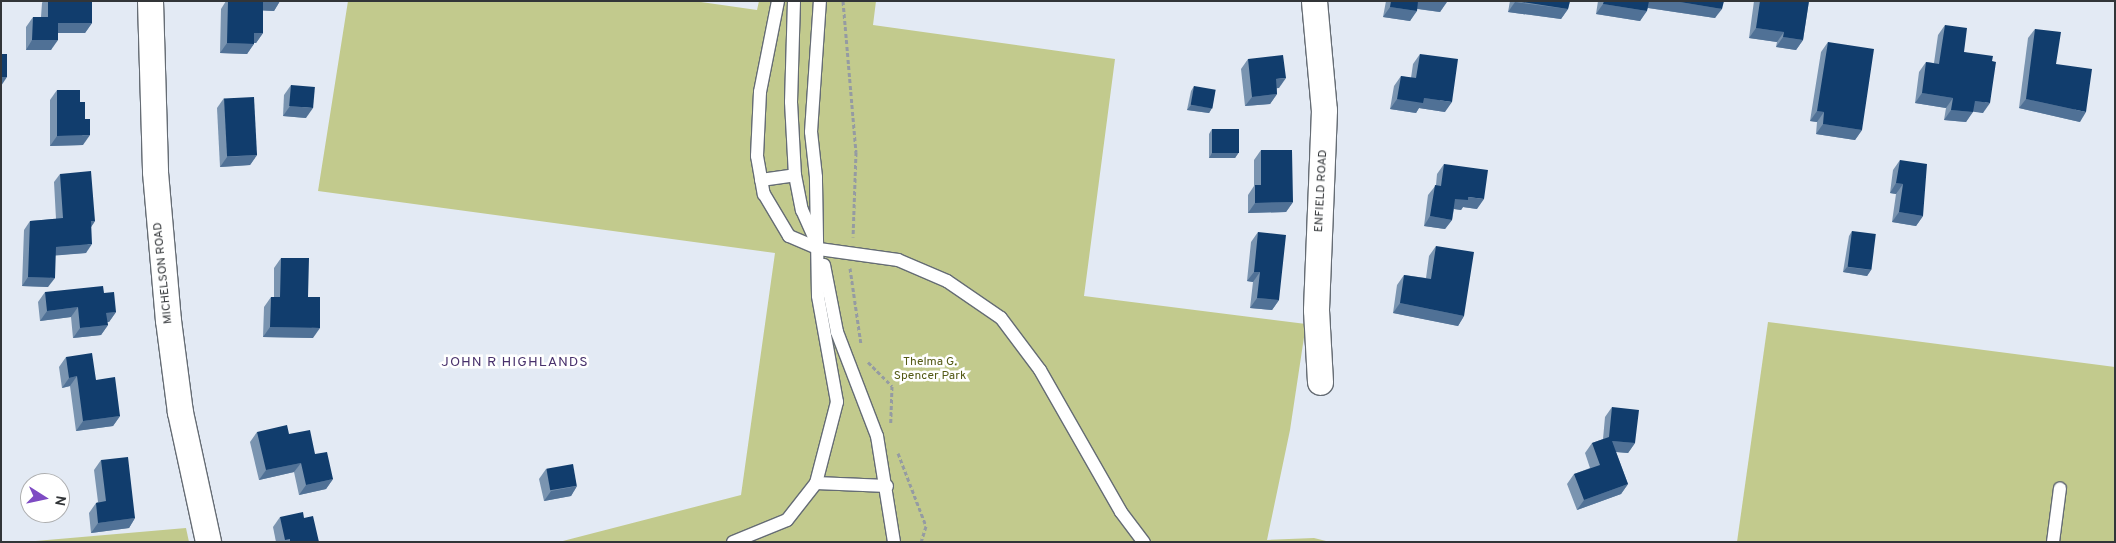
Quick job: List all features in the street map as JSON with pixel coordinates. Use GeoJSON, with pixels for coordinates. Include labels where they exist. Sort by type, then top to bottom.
{"type":"FeatureCollection","features":[{"type":"Feature","properties":{"kind":"street","name":"MICHELSON ROAD"},"geometry":{"type":"LineString","coordinates":[[150,1],[155,172],[170,339],[180,412],[208,542]]}},
{"type":"Feature","properties":{"kind":"street","name":"ENFIELD ROAD"},"geometry":{"type":"LineString","coordinates":[[1314,1],[1324,119],[1316,310],[1320,382]]}},
{"type":"Feature","properties":{"kind":"lane"},"geometry":{"type":"LineString","coordinates":[[778,1],[760,92],[757,156],[764,194],[789,236],[819,249],[898,260],[939,277],[1001,318],[1040,370],[1117,504],[1144,542]]}},
{"type":"Feature","properties":{"kind":"lane"},"geometry":{"type":"LineString","coordinates":[[794,1],[791,102],[795,175],[802,210],[819,249],[837,332],[877,436],[887,486],[894,542]]}},
{"type":"Feature","properties":{"kind":"lane"},"geometry":{"type":"LineString","coordinates":[[733,542],[787,520],[816,483],[838,402],[818,296],[819,249],[811,132],[820,1]]}},
{"type":"Feature","properties":{"kind":"lane"},"geometry":{"type":"LineString","coordinates":[[761,180],[795,175]]}},
{"type":"Feature","properties":{"kind":"lane"},"geometry":{"type":"LineString","coordinates":[[816,483],[887,486]]}},
{"type":"Feature","properties":{"kind":"lane"},"geometry":{"type":"LineString","coordinates":[[2053,542],[2060,488]]}},
{"type":"Feature","properties":{"kind":"path"},"geometry":{"type":"LineString","coordinates":[[843,1],[856,152],[849,274],[861,348]]}},
{"type":"Feature","properties":{"kind":"path"},"geometry":{"type":"LineString","coordinates":[[862,358],[892,386],[891,429]]}},
{"type":"Feature","properties":{"kind":"path"},"geometry":{"type":"LineString","coordinates":[[896,447],[926,526],[921,542]]}},
{"type":"Feature","properties":{"kind":"green space","name":"Thelma G. Spencer Park"},"geometry":{"type":"Polygon","coordinates":[[[348,1],[694,1],[757,10],[759,1],[876,1],[873,25],[1115,59],[1084,296],[1306,324],[1290,430],[1267,540],[1314,538],[1330,542],[559,542],[741,495],[775,253],[318,191],[348,1]]]}},
{"type":"Feature","properties":{"kind":"green space"},"geometry":{"type":"Polygon","coordinates":[[[1768,322],[2115,367],[2115,542],[1737,542],[1768,322]]]}},
{"type":"Feature","properties":{"kind":"green space"},"geometry":{"type":"Polygon","coordinates":[[[186,528],[189,542],[24,542],[186,528]]]}},
{"type":"Feature","properties":{"kind":"building"},"geometry":{"type":"Polygon","coordinates":[[[48,1],[92,1],[92,23],[58,23],[58,40],[32,40],[33,17],[48,17],[48,1]]]}},
{"type":"Feature","properties":{"kind":"building"},"geometry":{"type":"Polygon","coordinates":[[[228,1],[263,1],[263,33],[254,33],[254,44],[227,43],[228,1]]]}},
{"type":"Feature","properties":{"kind":"building"},"geometry":{"type":"Polygon","coordinates":[[[1391,1],[1418,1],[1417,11],[1390,7],[1391,1]]]}},
{"type":"Feature","properties":{"kind":"building"},"geometry":{"type":"Polygon","coordinates":[[[1515,1],[1570,1],[1568,9],[1515,1]]]}},
{"type":"Feature","properties":{"kind":"building"},"geometry":{"type":"Polygon","coordinates":[[[1604,1],[1649,1],[1647,11],[1603,4],[1604,1]]]}},
{"type":"Feature","properties":{"kind":"building"},"geometry":{"type":"Polygon","coordinates":[[[1674,1],[1724,1],[1722,9],[1674,1]]]}},
{"type":"Feature","properties":{"kind":"building"},"geometry":{"type":"Polygon","coordinates":[[[1760,1],[1809,1],[1803,40],[1783,37],[1784,32],[1756,28],[1760,1]]]}},
{"type":"Feature","properties":{"kind":"building"},"geometry":{"type":"Polygon","coordinates":[[[1945,25],[1967,28],[1964,52],[1993,56],[1992,61],[1996,62],[1990,103],[1975,101],[1973,112],[1951,110],[1953,98],[1922,93],[1926,62],[1939,64],[1945,25]]]}},
{"type":"Feature","properties":{"kind":"building"},"geometry":{"type":"Polygon","coordinates":[[[2035,29],[2061,32],[2056,64],[2092,69],[2086,112],[2026,99],[2035,29]]]}},
{"type":"Feature","properties":{"kind":"building"},"geometry":{"type":"Polygon","coordinates":[[[1828,42],[1874,49],[1862,130],[1823,124],[1824,112],[1817,111],[1828,42]]]}},
{"type":"Feature","properties":{"kind":"building"},"geometry":{"type":"Polygon","coordinates":[[[1,54],[7,54],[7,77],[1,77],[1,54]]]}},
{"type":"Feature","properties":{"kind":"building"},"geometry":{"type":"Polygon","coordinates":[[[1420,54],[1458,59],[1452,102],[1424,98],[1423,103],[1397,99],[1401,76],[1416,78],[1420,54]]]}},
{"type":"Feature","properties":{"kind":"building"},"geometry":{"type":"Polygon","coordinates":[[[1283,55],[1286,78],[1276,79],[1277,94],[1252,97],[1248,59],[1283,55]]]}},
{"type":"Feature","properties":{"kind":"building"},"geometry":{"type":"Polygon","coordinates":[[[291,85],[315,87],[313,108],[289,106],[291,85]]]}},
{"type":"Feature","properties":{"kind":"building"},"geometry":{"type":"Polygon","coordinates":[[[1194,86],[1216,90],[1212,109],[1191,105],[1194,86]]]}},
{"type":"Feature","properties":{"kind":"building"},"geometry":{"type":"Polygon","coordinates":[[[57,90],[80,90],[80,102],[85,102],[85,119],[90,119],[90,135],[57,136],[57,90]]]}},
{"type":"Feature","properties":{"kind":"building"},"geometry":{"type":"Polygon","coordinates":[[[254,97],[257,155],[227,156],[224,99],[254,97]]]}},
{"type":"Feature","properties":{"kind":"building"},"geometry":{"type":"Polygon","coordinates":[[[1212,129],[1239,129],[1239,153],[1212,153],[1212,129]]]}},
{"type":"Feature","properties":{"kind":"building"},"geometry":{"type":"Polygon","coordinates":[[[1261,150],[1292,150],[1293,202],[1255,203],[1255,185],[1261,185],[1261,150]]]}},
{"type":"Feature","properties":{"kind":"building"},"geometry":{"type":"Polygon","coordinates":[[[1900,160],[1927,164],[1923,216],[1899,212],[1903,184],[1896,183],[1900,160]]]}},
{"type":"Feature","properties":{"kind":"building"},"geometry":{"type":"Polygon","coordinates":[[[1444,164],[1488,170],[1484,199],[1468,197],[1468,200],[1455,199],[1452,220],[1430,216],[1435,185],[1441,186],[1444,164]]]}},
{"type":"Feature","properties":{"kind":"building"},"geometry":{"type":"Polygon","coordinates":[[[91,171],[95,221],[91,221],[92,244],[56,247],[55,278],[28,277],[30,221],[63,218],[60,174],[91,171]]]}},
{"type":"Feature","properties":{"kind":"building"},"geometry":{"type":"Polygon","coordinates":[[[1852,231],[1876,234],[1871,270],[1848,267],[1852,231]]]}},
{"type":"Feature","properties":{"kind":"building"},"geometry":{"type":"Polygon","coordinates":[[[1258,232],[1286,235],[1279,300],[1257,298],[1260,272],[1254,272],[1258,232]]]}},
{"type":"Feature","properties":{"kind":"building"},"geometry":{"type":"Polygon","coordinates":[[[1436,246],[1474,252],[1464,316],[1400,303],[1404,275],[1431,279],[1436,246]]]}},
{"type":"Feature","properties":{"kind":"building"},"geometry":{"type":"Polygon","coordinates":[[[281,258],[309,258],[308,297],[320,297],[320,328],[270,327],[271,297],[280,297],[281,258]]]}},
{"type":"Feature","properties":{"kind":"building"},"geometry":{"type":"Polygon","coordinates":[[[103,286],[104,293],[114,292],[116,312],[106,313],[108,325],[80,328],[78,307],[47,311],[45,292],[103,286]]]}},
{"type":"Feature","properties":{"kind":"building"},"geometry":{"type":"Polygon","coordinates":[[[92,353],[96,380],[115,377],[120,416],[83,421],[77,376],[69,378],[66,357],[92,353]]]}},
{"type":"Feature","properties":{"kind":"building"},"geometry":{"type":"Polygon","coordinates":[[[1612,407],[1639,410],[1635,443],[1612,441],[1628,484],[1584,500],[1574,474],[1600,465],[1592,443],[1609,437],[1612,407]]]}},
{"type":"Feature","properties":{"kind":"building"},"geometry":{"type":"Polygon","coordinates":[[[287,425],[289,434],[310,430],[315,454],[327,452],[333,479],[306,485],[301,463],[266,470],[257,432],[287,425]]]}},
{"type":"Feature","properties":{"kind":"building"},"geometry":{"type":"Polygon","coordinates":[[[128,457],[135,518],[98,523],[96,503],[106,501],[101,460],[128,457]]]}},
{"type":"Feature","properties":{"kind":"building"},"geometry":{"type":"Polygon","coordinates":[[[573,464],[577,486],[550,490],[546,469],[573,464]]]}},
{"type":"Feature","properties":{"kind":"building"},"geometry":{"type":"Polygon","coordinates":[[[303,512],[304,518],[313,516],[319,542],[290,542],[290,539],[285,540],[280,517],[303,512]]]}},
{"type":"Feature","properties":{"kind":"district","name":"JOHN R HIGHLANDS"},"geometry":{"type":"Point","coordinates":[515,363]}}]}
